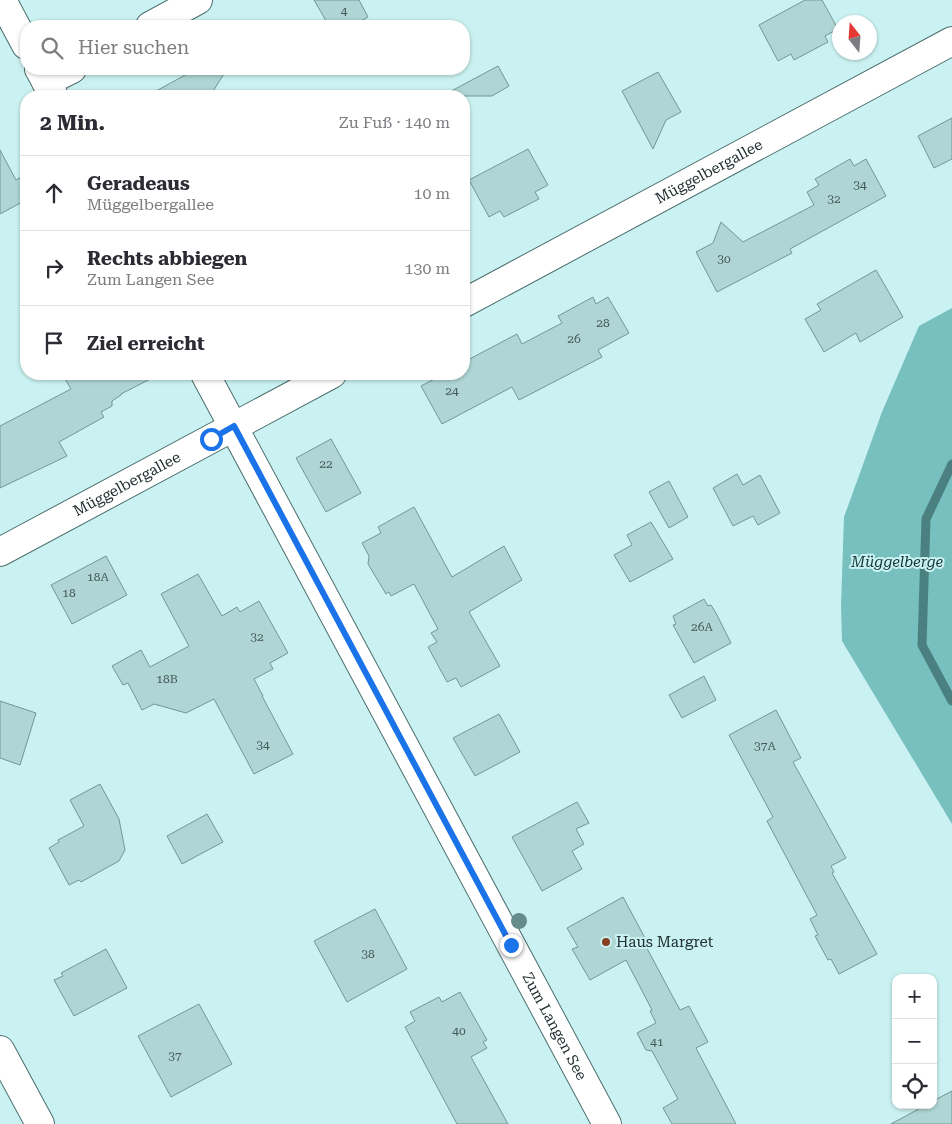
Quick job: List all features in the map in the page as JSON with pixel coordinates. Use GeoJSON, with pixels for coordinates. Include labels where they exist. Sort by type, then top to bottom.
{"type":"FeatureCollection","features":[{"type":"Feature","properties":{"kind":"street"},"geometry":{"type":"LineString","coordinates":[[2,0],[20,34]]}},
{"type":"Feature","properties":{"kind":"street"},"geometry":{"type":"LineString","coordinates":[[161,20],[198,0]]}},
{"type":"Feature","properties":{"kind":"street","name":"Müggelbergallee"},"geometry":{"type":"LineString","coordinates":[[470,300],[952,41]]}},
{"type":"Feature","properties":{"kind":"street"},"geometry":{"type":"LineString","coordinates":[[46,82],[60,75]]}},
{"type":"Feature","properties":{"kind":"street","name":"Zum Langen See"},"geometry":{"type":"LineString","coordinates":[[208,380],[607,1124]]}},
{"type":"Feature","properties":{"kind":"street","name":"Müggelbergallee"},"geometry":{"type":"LineString","coordinates":[[0,552],[321,380]]}},
{"type":"Feature","properties":{"kind":"street"},"geometry":{"type":"LineString","coordinates":[[0,1050],[40,1124]]}},
{"type":"Feature","properties":{"kind":"green space","name":"Müggelberge"},"geometry":{"type":"Polygon","coordinates":[[[952,308],[952,824],[842,641],[841,606],[844,517],[882,412],[919,326],[952,308]]]}},
{"type":"Feature","properties":{"kind":"building"},"geometry":{"type":"Polygon","coordinates":[[[314,0],[359,0],[368,17],[363,20],[326,20],[314,0]]]}},
{"type":"Feature","properties":{"kind":"building"},"geometry":{"type":"Polygon","coordinates":[[[805,0],[822,0],[832,18],[832,32],[825,36],[828,42],[794,60],[791,54],[778,61],[759,25],[805,0]]]}},
{"type":"Feature","properties":{"kind":"building"},"geometry":{"type":"Polygon","coordinates":[[[498,66],[509,86],[492,96],[470,96],[470,90],[453,90],[498,66]]]}},
{"type":"Feature","properties":{"kind":"building"},"geometry":{"type":"Polygon","coordinates":[[[658,72],[681,112],[666,120],[653,149],[622,91],[658,72]]]}},
{"type":"Feature","properties":{"kind":"building"},"geometry":{"type":"Polygon","coordinates":[[[185,75],[223,75],[214,90],[158,90],[185,75]]]}},
{"type":"Feature","properties":{"kind":"building"},"geometry":{"type":"Polygon","coordinates":[[[952,118],[952,159],[934,168],[918,136],[952,118]]]}},
{"type":"Feature","properties":{"kind":"building"},"geometry":{"type":"Polygon","coordinates":[[[528,149],[548,185],[535,192],[539,199],[504,217],[500,211],[489,217],[470,179],[528,149]]]}},
{"type":"Feature","properties":{"kind":"building"},"geometry":{"type":"Polygon","coordinates":[[[0,150],[16,180],[20,178],[20,203],[0,214],[0,150]]]}},
{"type":"Feature","properties":{"kind":"building"},"geometry":{"type":"Polygon","coordinates":[[[850,159],[854,166],[866,159],[886,196],[790,249],[792,253],[717,292],[696,252],[713,243],[721,222],[743,242],[814,205],[807,192],[819,185],[815,179],[850,159]]]}},
{"type":"Feature","properties":{"kind":"building"},"geometry":{"type":"Polygon","coordinates":[[[876,270],[903,317],[860,342],[856,333],[824,352],[805,319],[821,310],[817,304],[876,270]]]}},
{"type":"Feature","properties":{"kind":"building"},"geometry":{"type":"Polygon","coordinates":[[[593,297],[596,304],[608,297],[629,333],[598,350],[602,357],[519,400],[512,387],[442,424],[421,386],[432,380],[470,380],[470,359],[517,334],[522,344],[562,323],[558,316],[593,297]]]}},
{"type":"Feature","properties":{"kind":"building"},"geometry":{"type":"Polygon","coordinates":[[[66,380],[148,380],[121,394],[112,401],[112,406],[101,412],[104,417],[59,442],[67,456],[0,488],[0,426],[71,389],[66,380]]]}},
{"type":"Feature","properties":{"kind":"building"},"geometry":{"type":"Polygon","coordinates":[[[331,439],[361,493],[326,512],[296,458],[331,439]]]}},
{"type":"Feature","properties":{"kind":"building"},"geometry":{"type":"Polygon","coordinates":[[[737,474],[743,485],[760,475],[780,513],[758,525],[753,516],[733,526],[713,488],[737,474]]]}},
{"type":"Feature","properties":{"kind":"building"},"geometry":{"type":"Polygon","coordinates":[[[669,481],[688,517],[669,528],[649,492],[669,481]]]}},
{"type":"Feature","properties":{"kind":"building"},"geometry":{"type":"Polygon","coordinates":[[[414,507],[452,577],[504,546],[522,580],[469,612],[500,666],[461,687],[456,678],[447,682],[428,647],[437,642],[431,633],[438,629],[414,584],[391,596],[389,592],[386,594],[368,564],[369,556],[362,543],[381,533],[378,527],[414,507]]]}},
{"type":"Feature","properties":{"kind":"building"},"geometry":{"type":"Polygon","coordinates":[[[651,522],[673,559],[630,582],[614,555],[632,545],[627,535],[651,522]]]}},
{"type":"Feature","properties":{"kind":"building"},"geometry":{"type":"Polygon","coordinates":[[[106,556],[127,595],[72,624],[51,585],[106,556]]]}},
{"type":"Feature","properties":{"kind":"building"},"geometry":{"type":"Polygon","coordinates":[[[198,574],[222,616],[237,607],[240,612],[259,601],[288,653],[270,663],[273,669],[254,679],[293,754],[254,774],[214,699],[186,713],[154,704],[142,710],[128,683],[123,685],[112,666],[141,650],[150,667],[189,646],[161,594],[198,574]]]}},
{"type":"Feature","properties":{"kind":"building"},"geometry":{"type":"Polygon","coordinates":[[[704,599],[708,606],[711,605],[731,643],[694,663],[673,625],[676,624],[673,616],[704,599]]]}},
{"type":"Feature","properties":{"kind":"building"},"geometry":{"type":"Polygon","coordinates":[[[704,676],[716,700],[682,718],[669,695],[704,676]]]}},
{"type":"Feature","properties":{"kind":"building"},"geometry":{"type":"Polygon","coordinates":[[[0,701],[36,713],[20,765],[0,758],[0,701]]]}},
{"type":"Feature","properties":{"kind":"building"},"geometry":{"type":"Polygon","coordinates":[[[776,710],[801,758],[793,762],[846,858],[831,866],[834,872],[832,873],[877,954],[839,974],[831,959],[828,960],[815,936],[818,935],[810,919],[817,915],[767,821],[773,817],[729,735],[776,710]]]}},
{"type":"Feature","properties":{"kind":"building"},"geometry":{"type":"Polygon","coordinates":[[[499,714],[520,752],[475,776],[453,738],[499,714]]]}},
{"type":"Feature","properties":{"kind":"building"},"geometry":{"type":"Polygon","coordinates":[[[100,784],[119,819],[125,850],[119,861],[81,882],[79,880],[69,885],[49,848],[59,842],[58,840],[84,826],[70,800],[100,784]]]}},
{"type":"Feature","properties":{"kind":"building"},"geometry":{"type":"Polygon","coordinates":[[[577,802],[589,823],[576,829],[584,844],[572,851],[582,869],[542,891],[512,837],[577,802]]]}},
{"type":"Feature","properties":{"kind":"building"},"geometry":{"type":"Polygon","coordinates":[[[207,814],[223,842],[182,864],[167,836],[207,814]]]}},
{"type":"Feature","properties":{"kind":"building"},"geometry":{"type":"Polygon","coordinates":[[[623,897],[645,938],[642,939],[680,1010],[689,1006],[708,1042],[696,1048],[736,1124],[672,1124],[663,1108],[678,1099],[652,1051],[646,1050],[637,1033],[656,1023],[650,1011],[652,1010],[626,960],[590,980],[572,949],[578,947],[567,928],[623,897]]]}},
{"type":"Feature","properties":{"kind":"building"},"geometry":{"type":"Polygon","coordinates":[[[375,909],[407,969],[347,1002],[314,941],[375,909]]]}},
{"type":"Feature","properties":{"kind":"building"},"geometry":{"type":"Polygon","coordinates":[[[106,949],[127,988],[74,1016],[54,980],[63,976],[61,973],[106,949]]]}},
{"type":"Feature","properties":{"kind":"building"},"geometry":{"type":"Polygon","coordinates":[[[460,992],[487,1040],[483,1042],[487,1048],[471,1057],[508,1124],[457,1124],[405,1027],[415,1021],[410,1012],[439,997],[442,1002],[460,992]]]}},
{"type":"Feature","properties":{"kind":"building"},"geometry":{"type":"Polygon","coordinates":[[[199,1004],[232,1064],[171,1097],[138,1036],[199,1004]]]}},
{"type":"Feature","properties":{"kind":"building"},"geometry":{"type":"Polygon","coordinates":[[[952,1091],[952,1124],[891,1124],[919,1109],[937,1109],[937,1099],[952,1091]]]}},
{"type":"Feature","properties":{"kind":"waterway"},"geometry":{"type":"LineString","coordinates":[[952,464],[926,519],[922,645],[952,701]]}},
{"type":"Feature","properties":{"kind":"place","name":"Haus Margret"},"geometry":{"type":"Point","coordinates":[606,942]}},
{"type":"Feature","properties":{"kind":"route"},"geometry":{"type":"LineString","coordinates":[[211,439],[234,426],[511,945]]}}]}
